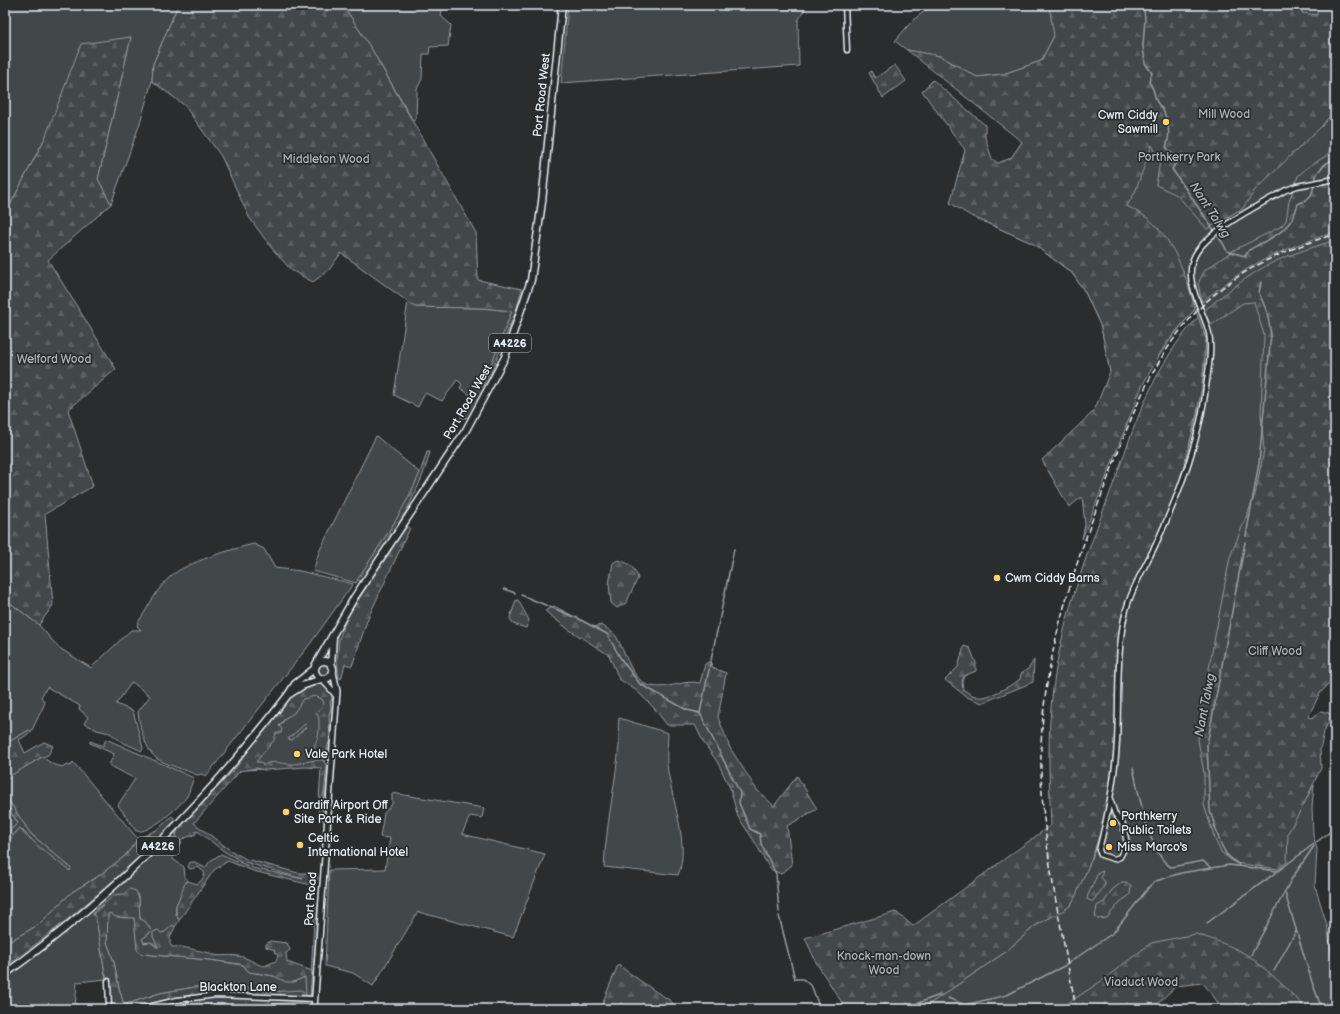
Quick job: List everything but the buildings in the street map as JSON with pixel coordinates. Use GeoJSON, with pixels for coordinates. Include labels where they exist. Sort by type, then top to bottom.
{"type":"FeatureCollection","features":[{"type":"Feature","properties":{"kind":"main road","name":"Port Road West"},"geometry":{"type":"LineString","coordinates":[[315,667],[354,598],[466,430],[505,358],[531,280],[542,202],[562,5]]}},
{"type":"Feature","properties":{"kind":"main road","name":"Port Road West"},"geometry":{"type":"LineString","coordinates":[[332,669],[333,636]]}},
{"type":"Feature","properties":{"kind":"main road"},"geometry":{"type":"LineString","coordinates":[[322,680],[314,674],[315,667],[320,662],[325,661],[332,669]]}},
{"type":"Feature","properties":{"kind":"main road","name":"A4226"},"geometry":{"type":"LineString","coordinates":[[5,974],[77,920],[159,845],[228,771],[295,684],[315,667]]}},
{"type":"Feature","properties":{"kind":"main road","name":"A4226"},"geometry":{"type":"LineString","coordinates":[[288,695],[302,686],[328,679],[332,669]]}},
{"type":"Feature","properties":{"kind":"street"},"geometry":{"type":"LineString","coordinates":[[845,5],[847,50]]}},
{"type":"Feature","properties":{"kind":"street"},"geometry":{"type":"LineString","coordinates":[[1110,802],[1114,814],[1123,825],[1127,843],[1120,857],[1114,860],[1101,855],[1099,850],[1110,802],[1117,742],[1121,650],[1126,609],[1178,492],[1191,454],[1204,407],[1209,360],[1209,334],[1190,274],[1195,255],[1218,232],[1286,190],[1335,179]]}},
{"type":"Feature","properties":{"kind":"street","name":"Port Road"},"geometry":{"type":"LineString","coordinates":[[314,1009],[337,686],[332,669]]}},
{"type":"Feature","properties":{"kind":"street"},"geometry":{"type":"LineString","coordinates":[[322,680],[336,695]]}},
{"type":"Feature","properties":{"kind":"street"},"geometry":{"type":"LineString","coordinates":[[108,981],[109,1009]]}},
{"type":"Feature","properties":{"kind":"street","name":"Blackton Lane"},"geometry":{"type":"LineString","coordinates":[[140,1009],[177,1000],[216,995],[314,999]]}},
{"type":"Feature","properties":{"kind":"green space"},"geometry":{"type":"Polygon","coordinates":[[[5,5],[178,5],[153,64],[152,81],[139,126],[111,204],[98,179],[131,37],[45,138],[5,215],[5,5]]]}},
{"type":"Feature","properties":{"kind":"green space","name":"Middleton Wood"},"geometry":{"type":"Polygon","coordinates":[[[178,5],[343,5],[372,50],[476,233],[478,280],[522,289],[516,311],[487,383],[483,386],[512,311],[482,308],[415,307],[341,253],[329,270],[313,282],[291,270],[270,246],[249,217],[221,156],[184,105],[152,81],[153,64],[178,5]]]}},
{"type":"Feature","properties":{"kind":"green space"},"geometry":{"type":"Polygon","coordinates":[[[343,5],[443,5],[441,16],[451,25],[448,46],[430,47],[429,54],[423,54],[422,79],[417,89],[416,119],[413,121],[372,50],[343,5]]]}},
{"type":"Feature","properties":{"kind":"green space"},"geometry":{"type":"Polygon","coordinates":[[[568,5],[807,5],[798,21],[799,66],[561,83],[568,5]]]}},
{"type":"Feature","properties":{"kind":"green space","name":"Porthkerry Park"},"geometry":{"type":"Polygon","coordinates":[[[922,5],[1335,5],[1335,596],[1320,693],[1307,717],[1288,832],[1314,785],[1312,807],[1313,835],[1317,849],[1315,886],[1327,925],[1334,969],[1335,1009],[1296,1009],[1235,953],[1122,1009],[922,1009],[1004,953],[1035,926],[1071,905],[1092,858],[1102,827],[1111,778],[1115,740],[1116,660],[1123,608],[1159,533],[1180,481],[1196,418],[1202,387],[1206,339],[1195,309],[1170,340],[1155,362],[1137,398],[1110,372],[1101,327],[1085,292],[1072,273],[1032,243],[971,216],[1022,142],[1054,36],[1041,61],[1003,74],[977,77],[940,56],[907,50],[895,41],[912,21],[926,10],[922,5]]]}},
{"type":"Feature","properties":{"kind":"green space","name":"Mill Wood"},"geometry":{"type":"Polygon","coordinates":[[[1049,5],[1302,5],[1302,13],[1317,15],[1317,5],[1335,5],[1335,109],[1322,126],[1255,190],[1243,208],[1207,229],[1177,195],[1156,185],[1160,161],[1152,145],[1135,192],[1127,206],[1143,215],[1153,223],[1170,245],[1183,270],[1195,309],[1167,342],[1142,386],[1082,539],[1085,524],[1082,497],[1069,507],[1042,460],[1094,411],[1110,372],[1101,327],[1085,292],[1072,273],[1032,243],[971,216],[950,203],[965,150],[922,91],[933,80],[985,125],[985,137],[992,159],[998,163],[1011,158],[1022,142],[907,50],[940,56],[977,77],[1003,74],[1041,61],[1054,36],[1049,5]]]}},
{"type":"Feature","properties":{"kind":"green space","name":"Welford Wood"},"geometry":{"type":"Polygon","coordinates":[[[131,37],[98,179],[111,204],[48,260],[116,369],[68,410],[93,486],[45,514],[53,605],[39,625],[5,599],[5,215],[45,138],[81,44],[131,37]]]}},
{"type":"Feature","properties":{"kind":"green space"},"geometry":{"type":"Polygon","coordinates":[[[895,65],[906,81],[883,98],[869,73],[871,71],[875,78],[895,65]]]}},
{"type":"Feature","properties":{"kind":"green space"},"geometry":{"type":"Polygon","coordinates":[[[1335,143],[1335,232],[1297,245],[1264,260],[1234,278],[1202,302],[1198,283],[1205,270],[1234,250],[1280,227],[1286,221],[1289,201],[1298,176],[1308,167],[1326,156],[1335,143]]]}},
{"type":"Feature","properties":{"kind":"green space","name":"Cliff Wood"},"geometry":{"type":"Polygon","coordinates":[[[1335,240],[1335,671],[1331,682],[1320,693],[1308,717],[1312,718],[1321,711],[1332,714],[1324,732],[1320,750],[1321,768],[1288,833],[1287,862],[1278,869],[1235,863],[1222,853],[1216,842],[1204,805],[1204,773],[1198,740],[1199,721],[1230,557],[1255,495],[1264,450],[1261,414],[1264,335],[1254,302],[1243,303],[1211,325],[1204,311],[1242,281],[1266,266],[1291,255],[1335,240]]]}},
{"type":"Feature","properties":{"kind":"green space"},"geometry":{"type":"Polygon","coordinates":[[[408,301],[416,307],[482,308],[512,311],[483,386],[487,383],[469,417],[460,419],[472,396],[460,388],[462,384],[457,380],[442,401],[425,393],[418,407],[394,395],[408,301]]]}},
{"type":"Feature","properties":{"kind":"green space","name":"Knock-man-down Wood"},"geometry":{"type":"Polygon","coordinates":[[[1198,317],[1206,339],[1202,387],[1196,418],[1180,481],[1159,533],[1123,609],[1116,660],[1115,740],[1111,778],[1102,827],[1092,858],[1071,905],[1035,926],[1004,953],[922,1009],[846,1009],[817,964],[805,938],[896,912],[913,926],[1051,825],[1049,757],[1051,706],[1057,661],[1070,606],[1097,527],[1132,432],[1149,391],[1170,353],[1198,317]]]}},
{"type":"Feature","properties":{"kind":"green space"},"geometry":{"type":"Polygon","coordinates":[[[376,436],[420,473],[403,509],[356,583],[313,571],[319,552],[376,436]]]}},
{"type":"Feature","properties":{"kind":"green space"},"geometry":{"type":"Polygon","coordinates":[[[427,452],[430,452],[425,470],[410,503],[392,535],[362,582],[357,580],[406,502],[427,452]]]}},
{"type":"Feature","properties":{"kind":"green space"},"geometry":{"type":"Polygon","coordinates":[[[407,526],[410,528],[368,618],[352,666],[345,664],[341,679],[339,678],[337,660],[339,639],[347,617],[407,526]]]}},
{"type":"Feature","properties":{"kind":"green space"},"geometry":{"type":"Polygon","coordinates":[[[254,544],[264,549],[275,568],[300,571],[353,584],[310,644],[206,776],[202,774],[197,775],[160,761],[152,754],[143,736],[138,712],[150,696],[132,682],[116,704],[133,711],[143,748],[142,751],[122,742],[110,733],[97,730],[84,723],[88,717],[79,709],[80,706],[47,687],[41,697],[45,703],[31,732],[29,730],[5,744],[5,599],[39,625],[58,647],[91,668],[131,630],[141,630],[137,626],[139,621],[158,591],[171,576],[198,561],[223,552],[254,544]]]}},
{"type":"Feature","properties":{"kind":"green space"},"geometry":{"type":"Polygon","coordinates":[[[618,560],[631,566],[638,578],[626,603],[617,608],[611,603],[609,584],[613,563],[618,560]]]}},
{"type":"Feature","properties":{"kind":"green space"},"geometry":{"type":"Polygon","coordinates":[[[516,600],[518,600],[529,620],[526,628],[513,624],[510,618],[516,600]]]}},
{"type":"Feature","properties":{"kind":"green space"},"geometry":{"type":"Polygon","coordinates":[[[554,606],[594,627],[601,625],[613,633],[639,679],[651,686],[664,687],[688,682],[700,683],[705,664],[710,661],[713,668],[726,673],[718,717],[730,748],[757,790],[774,806],[797,776],[817,809],[787,826],[792,865],[781,874],[770,869],[753,839],[738,817],[730,788],[718,763],[704,743],[695,725],[667,725],[654,708],[637,691],[619,679],[609,655],[568,629],[545,611],[554,606]]]}},
{"type":"Feature","properties":{"kind":"green space"},"geometry":{"type":"Polygon","coordinates":[[[964,646],[970,648],[976,663],[976,671],[964,676],[962,682],[963,689],[970,694],[983,697],[992,695],[1002,690],[1020,679],[1021,674],[1029,668],[1034,660],[1033,682],[982,703],[967,697],[945,680],[958,667],[964,646]]]}},
{"type":"Feature","properties":{"kind":"green space"},"geometry":{"type":"Polygon","coordinates":[[[322,665],[326,665],[328,666],[328,674],[322,675],[319,672],[319,668],[322,665]]]}},
{"type":"Feature","properties":{"kind":"green space"},"geometry":{"type":"Polygon","coordinates":[[[318,682],[329,690],[332,695],[329,715],[330,739],[327,749],[328,753],[325,759],[312,752],[318,737],[319,729],[319,718],[316,712],[321,709],[324,703],[322,699],[315,696],[303,699],[294,713],[285,718],[279,726],[282,729],[281,733],[276,733],[274,740],[256,762],[261,762],[263,766],[271,762],[292,764],[323,760],[327,767],[321,819],[318,817],[321,768],[306,767],[264,770],[256,768],[240,771],[194,823],[230,850],[246,859],[298,873],[311,873],[317,875],[318,879],[311,885],[253,871],[228,861],[214,870],[180,919],[178,919],[176,907],[184,884],[188,881],[197,884],[202,880],[205,873],[198,867],[190,869],[188,867],[190,862],[195,862],[205,868],[210,861],[221,854],[253,868],[303,879],[241,861],[225,852],[196,831],[196,834],[179,841],[182,842],[180,845],[177,845],[175,840],[178,829],[234,770],[289,698],[303,687],[318,682]]]}},
{"type":"Feature","properties":{"kind":"green space"},"geometry":{"type":"Polygon","coordinates":[[[324,694],[329,714],[331,707],[330,702],[333,698],[329,754],[325,759],[328,753],[327,750],[330,730],[328,715],[324,763],[328,766],[324,817],[321,821],[323,813],[325,765],[246,770],[302,697],[324,694]]]}},
{"type":"Feature","properties":{"kind":"green space"},"geometry":{"type":"Polygon","coordinates":[[[619,718],[668,733],[667,764],[681,835],[682,850],[678,875],[604,867],[619,746],[619,718]]]}},
{"type":"Feature","properties":{"kind":"green space"},"geometry":{"type":"Polygon","coordinates":[[[305,724],[307,726],[292,740],[288,739],[305,724]]]}},
{"type":"Feature","properties":{"kind":"green space"},"geometry":{"type":"Polygon","coordinates":[[[29,730],[31,732],[19,740],[25,753],[44,742],[53,746],[48,755],[5,779],[5,744],[29,730]]]}},
{"type":"Feature","properties":{"kind":"green space"},"geometry":{"type":"Polygon","coordinates":[[[106,739],[194,778],[184,801],[164,819],[148,829],[136,831],[118,805],[135,779],[109,765],[114,754],[90,743],[90,741],[103,746],[106,739]]]}},
{"type":"Feature","properties":{"kind":"green space"},"geometry":{"type":"Polygon","coordinates":[[[42,757],[54,765],[64,767],[66,765],[71,766],[73,762],[138,839],[125,856],[97,877],[72,892],[38,925],[5,944],[5,844],[20,828],[25,835],[71,868],[31,834],[5,795],[5,779],[42,757]]]}},
{"type":"Feature","properties":{"kind":"green space"},"geometry":{"type":"Polygon","coordinates":[[[392,793],[484,808],[482,818],[470,816],[462,834],[545,854],[513,937],[418,912],[373,986],[353,973],[325,966],[329,870],[385,869],[390,838],[380,837],[384,813],[392,804],[392,793]]]}},
{"type":"Feature","properties":{"kind":"green space"},"geometry":{"type":"Polygon","coordinates":[[[5,795],[31,834],[71,868],[70,871],[39,847],[20,828],[5,844],[5,835],[18,823],[5,803],[5,795]]]}},
{"type":"Feature","properties":{"kind":"green space"},"geometry":{"type":"Polygon","coordinates":[[[5,803],[18,823],[5,835],[5,803]]]}},
{"type":"Feature","properties":{"kind":"green space"},"geometry":{"type":"Polygon","coordinates":[[[172,816],[176,821],[94,898],[5,967],[5,944],[38,925],[72,892],[97,877],[125,856],[138,839],[158,829],[172,816]]]}},
{"type":"Feature","properties":{"kind":"green space"},"geometry":{"type":"Polygon","coordinates":[[[176,832],[176,841],[171,854],[174,860],[184,867],[185,877],[188,881],[185,883],[183,892],[176,906],[175,910],[180,919],[175,927],[173,925],[165,932],[153,936],[159,948],[153,943],[142,942],[143,937],[146,936],[139,913],[139,899],[119,894],[98,908],[93,914],[96,918],[106,979],[77,982],[75,1009],[5,1006],[5,977],[94,908],[136,871],[176,832]]]}},
{"type":"Feature","properties":{"kind":"green space"},"geometry":{"type":"Polygon","coordinates":[[[1103,871],[1101,877],[1105,882],[1105,885],[1093,901],[1090,901],[1087,899],[1088,895],[1098,873],[1103,871]]]}},
{"type":"Feature","properties":{"kind":"green space"},"geometry":{"type":"Polygon","coordinates":[[[1122,882],[1126,882],[1131,885],[1130,895],[1120,902],[1107,918],[1098,919],[1095,917],[1097,906],[1104,902],[1112,890],[1122,882]]]}},
{"type":"Feature","properties":{"kind":"green space"},"geometry":{"type":"Polygon","coordinates":[[[130,889],[136,891],[139,899],[140,919],[145,921],[151,930],[150,933],[142,939],[144,943],[150,942],[158,948],[153,932],[158,930],[161,933],[165,932],[173,925],[175,927],[170,938],[170,944],[172,947],[182,947],[216,955],[242,957],[264,966],[276,961],[278,955],[274,952],[275,950],[266,947],[266,944],[270,941],[287,943],[290,950],[286,953],[287,962],[312,971],[310,995],[306,995],[305,997],[225,994],[162,1003],[136,1009],[111,1009],[109,979],[106,979],[96,918],[93,914],[114,895],[124,894],[130,889]],[[110,913],[108,914],[107,942],[114,962],[124,1005],[160,993],[195,987],[215,988],[231,984],[267,992],[302,990],[306,995],[305,977],[293,982],[286,982],[274,976],[249,972],[243,965],[239,964],[142,954],[137,950],[134,918],[116,917],[110,913]]]}},
{"type":"Feature","properties":{"kind":"green space"},"geometry":{"type":"Polygon","coordinates":[[[315,902],[318,904],[312,994],[310,997],[305,997],[302,991],[267,992],[231,984],[215,988],[195,987],[160,993],[124,1005],[114,962],[107,942],[108,914],[110,913],[124,918],[134,917],[137,944],[142,954],[210,960],[243,965],[249,972],[274,976],[293,982],[305,977],[306,988],[310,995],[315,902]]]}},
{"type":"Feature","properties":{"kind":"green space","name":"Viaduct Wood"},"geometry":{"type":"Polygon","coordinates":[[[1196,934],[1231,946],[1250,957],[1280,982],[1306,1009],[1256,1009],[1246,1003],[1233,1007],[1233,1009],[1220,1009],[1217,1001],[1203,983],[1176,986],[1152,1009],[1059,1009],[1100,982],[1151,943],[1196,934]]]}},
{"type":"Feature","properties":{"kind":"green space"},"geometry":{"type":"Polygon","coordinates":[[[618,965],[671,1001],[677,1009],[600,1009],[618,965]]]}},
{"type":"Feature","properties":{"kind":"green space"},"geometry":{"type":"Polygon","coordinates":[[[227,996],[308,1000],[309,1002],[268,1004],[233,1008],[223,1004],[201,1005],[199,1002],[201,999],[227,996]]]}},
{"type":"Feature","properties":{"kind":"green space"},"geometry":{"type":"Polygon","coordinates":[[[197,999],[197,1006],[183,1009],[144,1009],[197,999]]]}},
{"type":"Feature","properties":{"kind":"green space"},"geometry":{"type":"Polygon","coordinates":[[[5,1006],[34,1006],[47,1009],[5,1009],[5,1006]]]}},
{"type":"Feature","properties":{"kind":"waterway","name":"Nant Talwg"},"geometry":{"type":"LineString","coordinates":[[1143,5],[1145,18],[1143,46],[1145,63],[1152,73],[1149,82],[1166,119],[1169,133],[1166,147],[1178,160],[1172,169],[1227,251],[1245,256],[1246,258]]}},
{"type":"Feature","properties":{"kind":"waterway"},"geometry":{"type":"LineString","coordinates":[[1245,256],[1249,250],[1280,233],[1285,228],[1295,214],[1298,204],[1305,201],[1313,191],[1318,171],[1335,157]]}},
{"type":"Feature","properties":{"kind":"waterway","name":"Nant Talwg"},"geometry":{"type":"LineString","coordinates":[[1246,536],[1259,463],[1271,334],[1267,312],[1259,293],[1261,282]]}},
{"type":"Feature","properties":{"kind":"waterway","name":"Nant Talwg"},"geometry":{"type":"LineString","coordinates":[[1239,865],[1226,854],[1220,842],[1210,811],[1207,745],[1245,542]]}},
{"type":"Feature","properties":{"kind":"waterway"},"geometry":{"type":"LineString","coordinates":[[700,713],[734,549]]}},
{"type":"Feature","properties":{"kind":"waterway"},"geometry":{"type":"LineString","coordinates":[[504,589],[515,593]]}},
{"type":"Feature","properties":{"kind":"waterway"},"geometry":{"type":"LineString","coordinates":[[521,595],[577,618],[607,634],[621,659],[640,684],[687,710],[700,713],[740,793],[739,803],[750,829],[760,834],[761,844],[776,874],[779,912]]}},
{"type":"Feature","properties":{"kind":"waterway"},"geometry":{"type":"LineString","coordinates":[[1133,768],[1146,822],[1151,837],[1163,860],[1171,867],[1203,861],[1211,868]]}},
{"type":"Feature","properties":{"kind":"waterway"},"geometry":{"type":"LineString","coordinates":[[948,998],[965,1005],[1007,995],[1064,966],[1113,933],[1149,887],[1156,881],[1181,873],[1229,865],[1278,871],[1335,828]]}},
{"type":"Feature","properties":{"kind":"waterway"},"geometry":{"type":"LineString","coordinates":[[1251,955],[1291,880],[1314,846]]}},
{"type":"Feature","properties":{"kind":"waterway"},"geometry":{"type":"LineString","coordinates":[[1207,923],[1278,871]]}},
{"type":"Feature","properties":{"kind":"waterway"},"geometry":{"type":"LineString","coordinates":[[1285,893],[1312,982],[1322,1009]]}},
{"type":"Feature","properties":{"kind":"waterway"},"geometry":{"type":"LineString","coordinates":[[779,916],[795,979],[803,979],[812,987],[820,1009]]}},
{"type":"Feature","properties":{"kind":"waterway"},"geometry":{"type":"LineString","coordinates":[[1274,971],[1296,931]]}},
{"type":"Feature","properties":{"kind":"waterway"},"geometry":{"type":"LineString","coordinates":[[902,1009],[940,995]]}},
{"type":"Feature","properties":{"kind":"railway"},"geometry":{"type":"LineString","coordinates":[[1076,1009],[1047,846],[1041,780],[1041,747],[1043,712],[1055,643],[1063,610],[1084,543],[1136,407],[1158,363],[1187,322],[1219,290],[1250,269],[1283,253],[1335,234]]}},
{"type":"Feature","properties":{"kind":"place","name":"Cwm Ciddy Sawmill"},"geometry":{"type":"Point","coordinates":[1166,122]}},
{"type":"Feature","properties":{"kind":"place","name":"Cwm Ciddy Barns"},"geometry":{"type":"Point","coordinates":[997,578]}},
{"type":"Feature","properties":{"kind":"place","name":"Vale Park Hotel"},"geometry":{"type":"Point","coordinates":[297,754]}},
{"type":"Feature","properties":{"kind":"place","name":"Cardiff Airport Off Site Park & Ride"},"geometry":{"type":"Point","coordinates":[286,812]}},
{"type":"Feature","properties":{"kind":"place","name":"Porthkerry Public Toilets"},"geometry":{"type":"Point","coordinates":[1113,823]}},
{"type":"Feature","properties":{"kind":"place","name":"Celtic International Hotel"},"geometry":{"type":"Point","coordinates":[300,845]}},
{"type":"Feature","properties":{"kind":"place","name":"Miss Marco's"},"geometry":{"type":"Point","coordinates":[1109,847]}}]}
